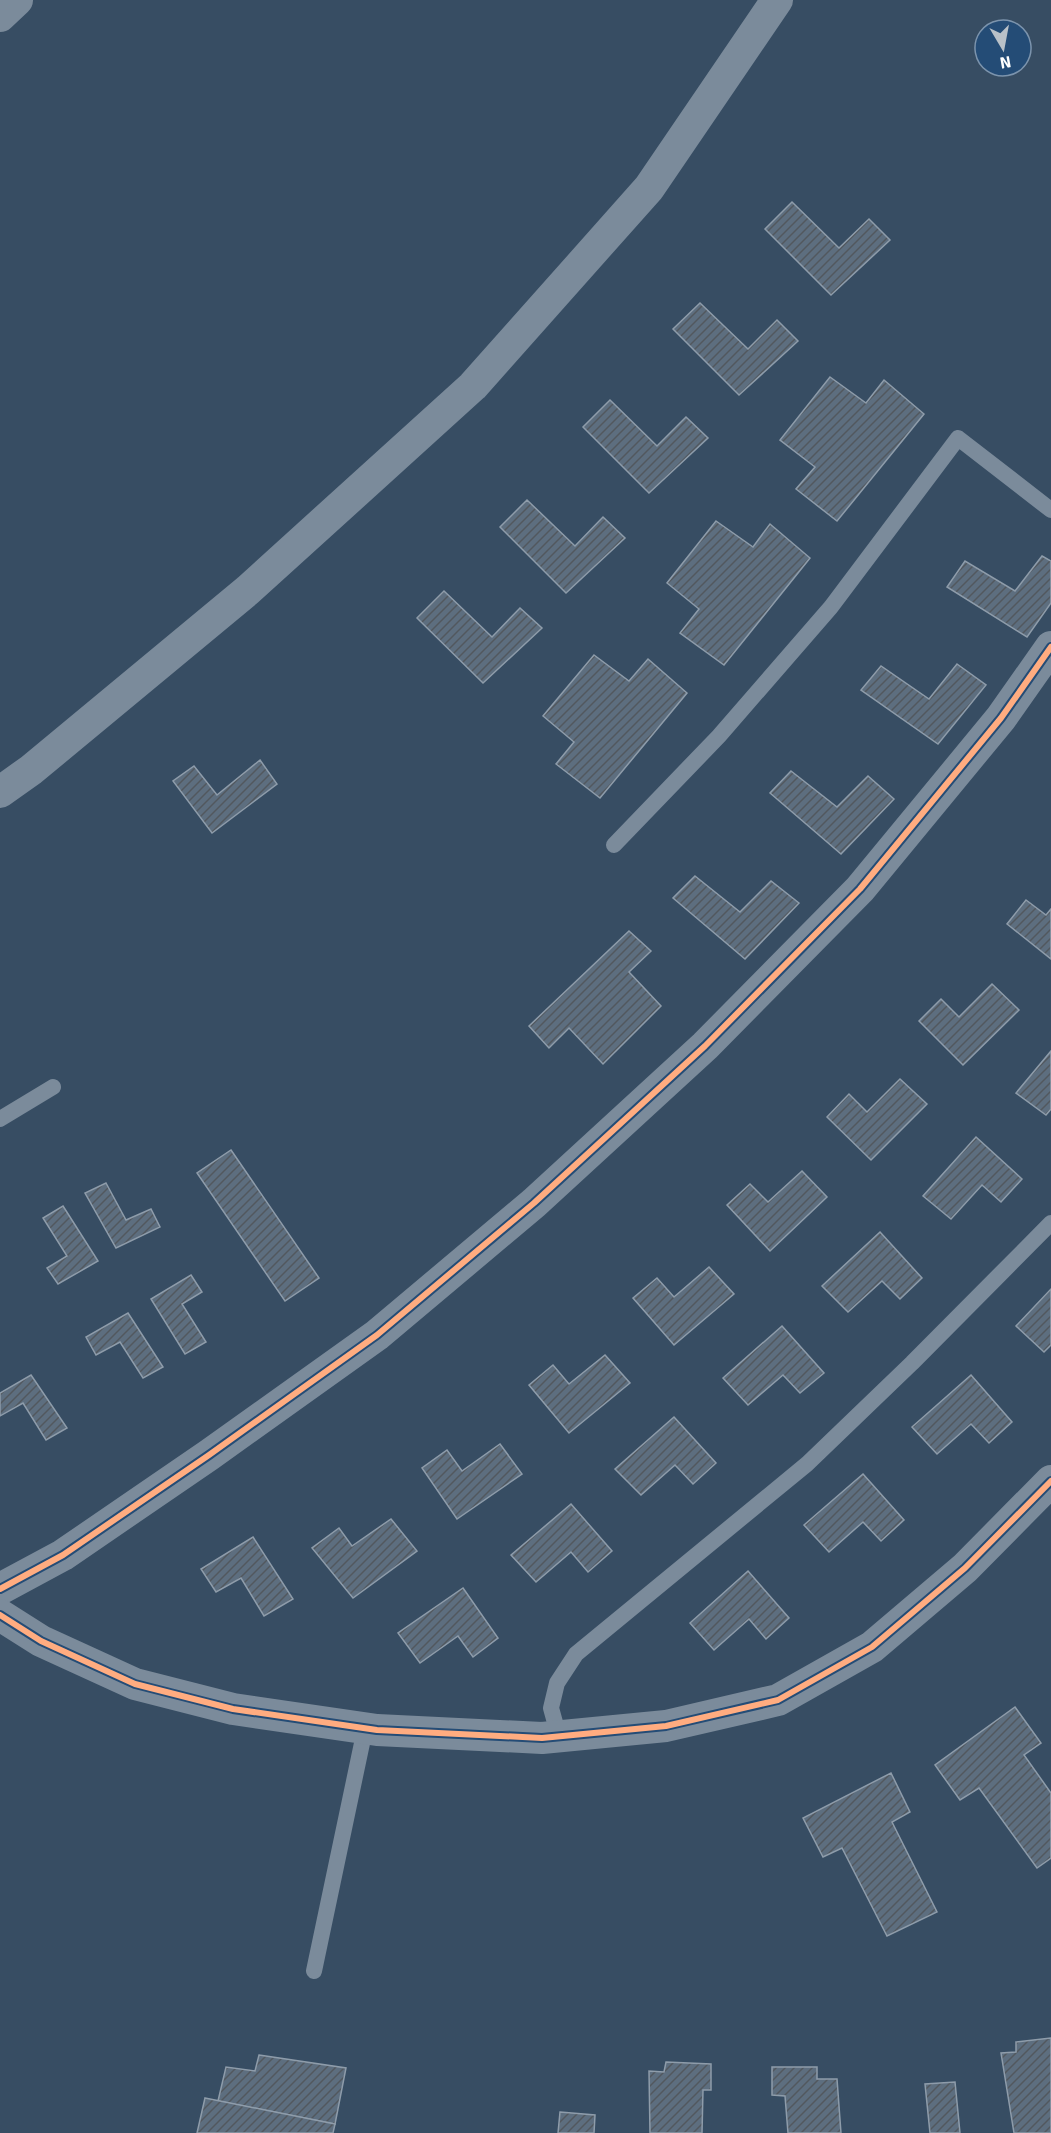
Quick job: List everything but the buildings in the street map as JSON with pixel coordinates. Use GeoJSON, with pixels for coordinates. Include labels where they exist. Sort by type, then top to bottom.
{"type":"FeatureCollection","features":[{"type":"Feature","properties":{"kind":"street"},"geometry":{"type":"LineString","coordinates":[[0,16],[17,0]]}},
{"type":"Feature","properties":{"kind":"street"},"geometry":{"type":"LineString","coordinates":[[0,792],[31,770],[248,590],[474,386],[649,188],[777,0]]}},
{"type":"Feature","properties":{"kind":"street"},"geometry":{"type":"LineString","coordinates":[[0,1589],[63,1555],[209,1455],[368,1341],[534,1203],[705,1046],[860,889],[1001,718],[1051,647]]}},
{"type":"Feature","properties":{"kind":"street"},"geometry":{"type":"LineString","coordinates":[[0,1615],[41,1641],[135,1684],[233,1709],[365,1729],[542,1738],[666,1726],[778,1700],[872,1647],[965,1568],[1051,1481]]}},
{"type":"Feature","properties":{"kind":"lane"},"geometry":{"type":"LineString","coordinates":[[614,845],[719,736],[831,607],[958,438],[1051,510]]}},
{"type":"Feature","properties":{"kind":"lane"},"geometry":{"type":"LineString","coordinates":[[0,1119],[53,1087]]}},
{"type":"Feature","properties":{"kind":"lane"},"geometry":{"type":"LineString","coordinates":[[559,1737],[551,1708],[557,1683],[576,1654],[807,1464],[912,1363],[1051,1223]]}},
{"type":"Feature","properties":{"kind":"lane"},"geometry":{"type":"LineString","coordinates":[[314,1971],[365,1729]]}},
{"type":"Feature","properties":{"kind":"cycle path"},"geometry":{"type":"LineString","coordinates":[[0,1589],[63,1555],[209,1455],[377,1335],[534,1203],[705,1046],[860,889],[1001,718],[1051,647]]}},
{"type":"Feature","properties":{"kind":"cycle path"},"geometry":{"type":"LineString","coordinates":[[0,1615],[41,1641],[135,1684],[233,1709],[377,1730],[542,1738],[666,1726],[778,1700],[872,1647],[965,1568],[1051,1481]]}}]}
